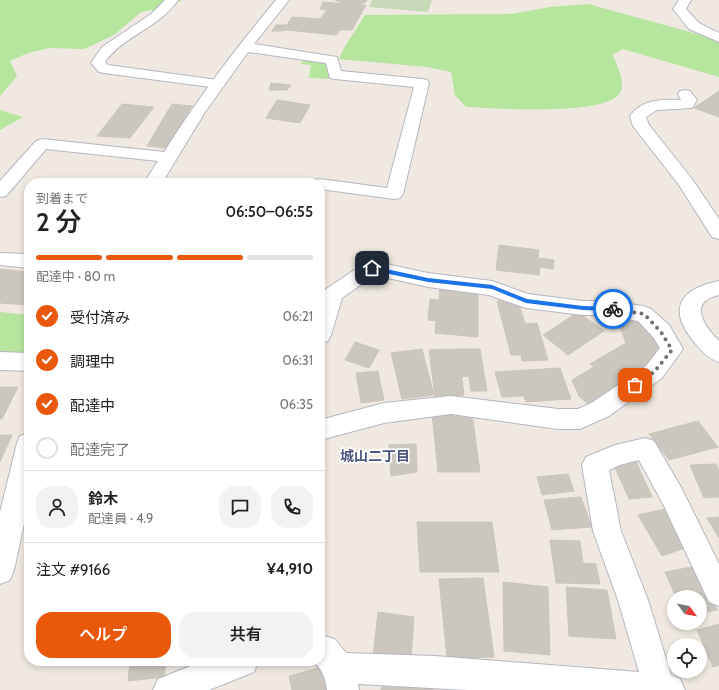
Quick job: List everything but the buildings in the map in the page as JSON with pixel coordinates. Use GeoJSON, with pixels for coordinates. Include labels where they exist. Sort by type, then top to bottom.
{"type":"FeatureCollection","features":[{"type":"Feature","properties":{"kind":"street"},"geometry":{"type":"LineString","coordinates":[[172,0],[156,17],[107,50],[98,63],[104,69],[218,84]]}},
{"type":"Feature","properties":{"kind":"street"},"geometry":{"type":"LineString","coordinates":[[156,178],[175,144],[244,47],[283,0]]}},
{"type":"Feature","properties":{"kind":"street"},"geometry":{"type":"LineString","coordinates":[[685,0],[679,8],[694,26],[719,38]]}},
{"type":"Feature","properties":{"kind":"street"},"geometry":{"type":"LineString","coordinates":[[244,47],[332,60],[335,75],[422,84],[394,194],[325,185]]}},
{"type":"Feature","properties":{"kind":"street"},"geometry":{"type":"LineString","coordinates":[[685,94],[689,100],[687,105],[658,104],[643,109],[638,116],[641,126],[686,183],[719,233]]}},
{"type":"Feature","properties":{"kind":"street"},"geometry":{"type":"LineString","coordinates":[[0,192],[42,144],[168,157]]}},
{"type":"Feature","properties":{"kind":"street"},"geometry":{"type":"LineString","coordinates":[[0,258],[24,260]]}},
{"type":"Feature","properties":{"kind":"street"},"geometry":{"type":"LineString","coordinates":[[325,319],[333,294],[372,268],[428,280],[492,288],[526,301],[583,308],[606,308],[644,314],[661,332],[672,350],[654,372],[601,409],[580,419],[558,419],[451,405],[384,413],[325,429]]}},
{"type":"Feature","properties":{"kind":"street"},"geometry":{"type":"LineString","coordinates":[[719,288],[701,293],[692,304],[689,315],[697,332],[719,354]]}},
{"type":"Feature","properties":{"kind":"street"},"geometry":{"type":"LineString","coordinates":[[0,361],[24,362]]}},
{"type":"Feature","properties":{"kind":"street"},"geometry":{"type":"LineString","coordinates":[[334,669],[458,673],[664,689],[607,531],[595,465],[615,456],[645,448],[673,497],[719,592]]}},
{"type":"Feature","properties":{"kind":"street"},"geometry":{"type":"LineString","coordinates":[[0,570],[23,489]]}},
{"type":"Feature","properties":{"kind":"street"},"geometry":{"type":"LineString","coordinates":[[169,690],[230,666]]}},
{"type":"Feature","properties":{"kind":"green space"},"geometry":{"type":"Polygon","coordinates":[[[0,0],[183,0],[162,8],[141,12],[114,35],[84,49],[49,48],[28,53],[10,61],[17,76],[0,96],[0,0]]]}},
{"type":"Feature","properties":{"kind":"green space"},"geometry":{"type":"Polygon","coordinates":[[[372,0],[432,0],[428,12],[369,7],[372,0]]]}},
{"type":"Feature","properties":{"kind":"green space"},"geometry":{"type":"Polygon","coordinates":[[[588,4],[719,40],[719,77],[623,49],[613,55],[620,74],[622,89],[620,93],[610,101],[572,108],[548,109],[466,107],[455,95],[451,72],[427,67],[339,59],[344,48],[365,15],[511,14],[550,7],[588,4]]]}},
{"type":"Feature","properties":{"kind":"green space"},"geometry":{"type":"Polygon","coordinates":[[[305,57],[329,60],[333,79],[309,78],[311,65],[301,64],[305,57]]]}},
{"type":"Feature","properties":{"kind":"green space"},"geometry":{"type":"Polygon","coordinates":[[[0,110],[23,117],[0,130],[0,110]]]}},
{"type":"Feature","properties":{"kind":"green space"},"geometry":{"type":"Polygon","coordinates":[[[0,312],[24,314],[24,357],[0,357],[0,312]]]}},
{"type":"Feature","properties":{"kind":"way so far"},"geometry":{"type":"LineString","coordinates":[[613,309],[644,314],[661,332],[672,350],[654,372],[635,385]]}},
{"type":"Feature","properties":{"kind":"district","name":"城山二丁目"},"geometry":{"type":"Point","coordinates":[375,456]}},
{"type":"Feature","properties":{"kind":"route"},"geometry":{"type":"LineString","coordinates":[[372,268],[428,280],[474,284],[492,288],[526,301],[583,308],[613,309]]}}]}
